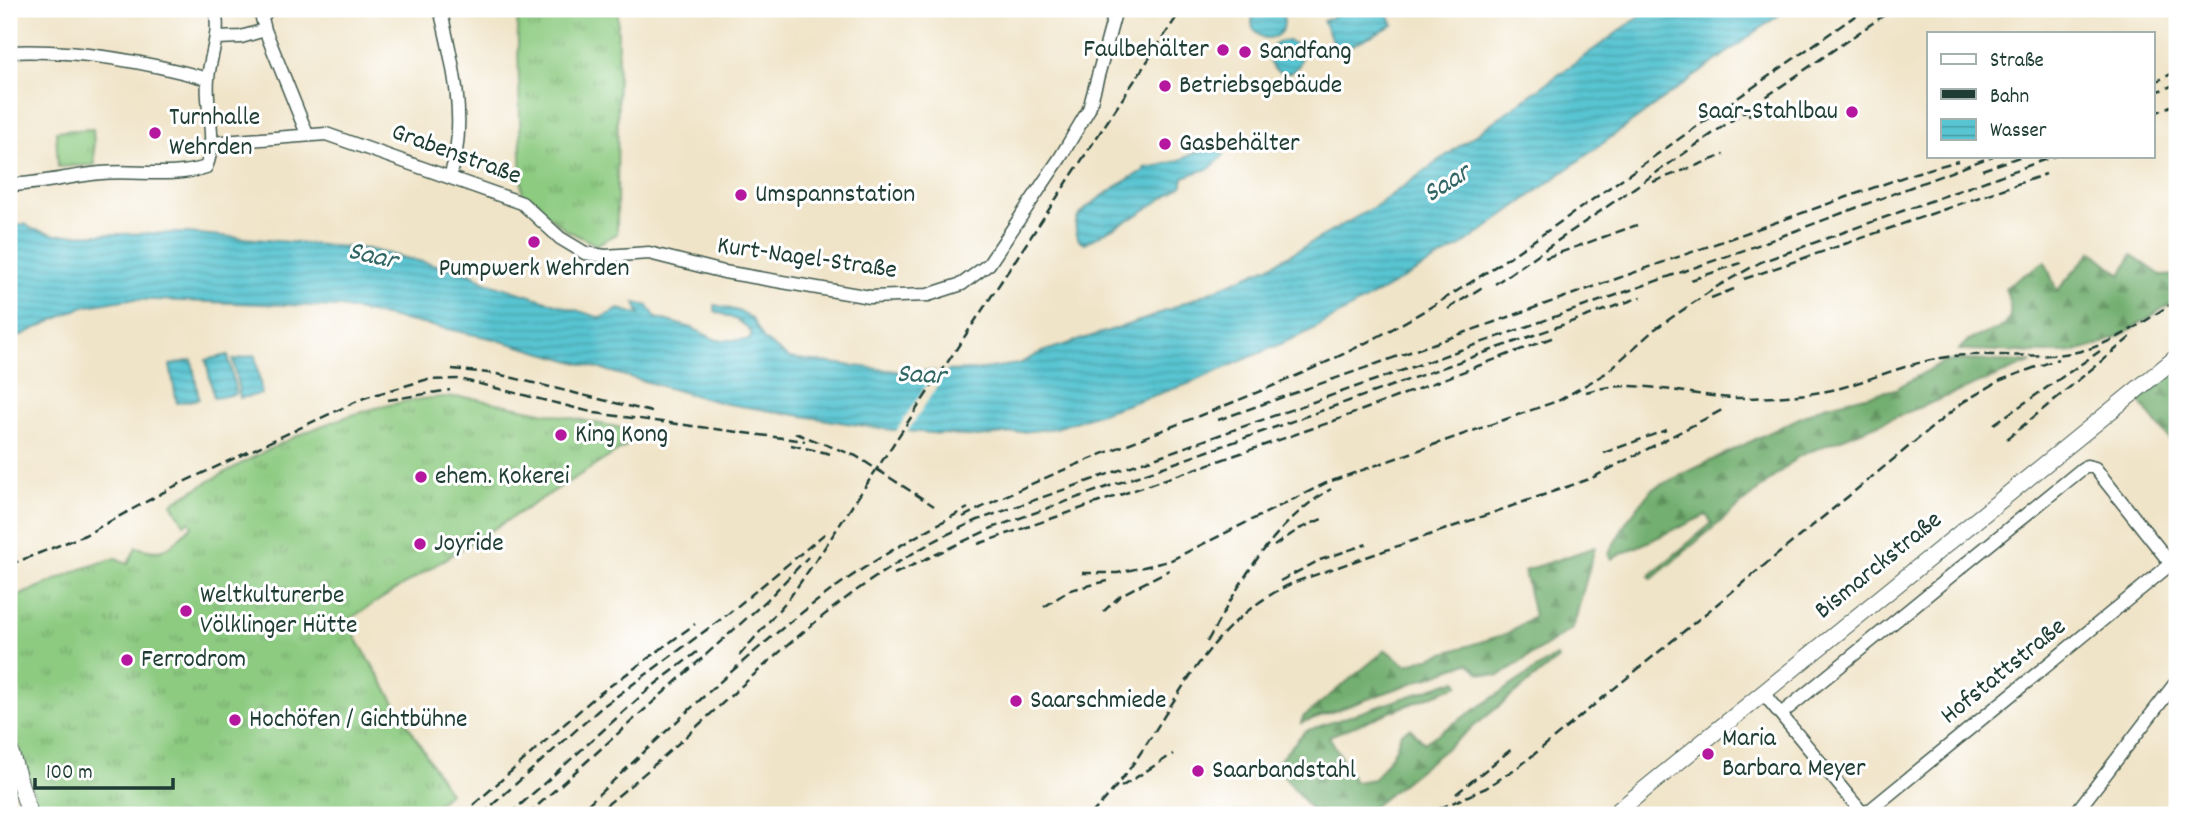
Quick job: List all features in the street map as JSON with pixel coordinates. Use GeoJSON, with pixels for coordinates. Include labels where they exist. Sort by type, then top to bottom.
{"type":"FeatureCollection","features":[{"type":"Feature","properties":{"kind":"main road","name":"Bismarckstraße"},"geometry":{"type":"LineString","coordinates":[[1613,815],[2177,357]]}},
{"type":"Feature","properties":{"kind":"main road"},"geometry":{"type":"LineString","coordinates":[[9,748],[30,815]]}},
{"type":"Feature","properties":{"kind":"street"},"geometry":{"type":"LineString","coordinates":[[9,185],[47,183],[103,173],[197,170],[206,167],[210,143],[208,79],[217,38],[215,9]]}},
{"type":"Feature","properties":{"kind":"street"},"geometry":{"type":"LineString","coordinates":[[268,9],[262,18],[265,30],[307,134]]}},
{"type":"Feature","properties":{"kind":"street"},"geometry":{"type":"LineString","coordinates":[[440,9],[458,100],[455,162],[450,177]]}},
{"type":"Feature","properties":{"kind":"street","name":"Kurt-Nagel-Straße"},"geometry":{"type":"LineString","coordinates":[[575,249],[605,256],[649,253],[724,272],[870,297],[928,295],[962,284],[989,264],[1078,130],[1089,109],[1116,9]]}},
{"type":"Feature","properties":{"kind":"street"},"geometry":{"type":"LineString","coordinates":[[217,38],[241,37],[265,30]]}},
{"type":"Feature","properties":{"kind":"street"},"geometry":{"type":"LineString","coordinates":[[9,52],[55,50],[208,79]]}},
{"type":"Feature","properties":{"kind":"street","name":"Grabenstraße"},"geometry":{"type":"LineString","coordinates":[[210,143],[307,134],[337,136],[522,203],[575,249]]}},
{"type":"Feature","properties":{"kind":"street","name":"Hofstattstraße"},"geometry":{"type":"LineString","coordinates":[[1864,815],[2171,564],[2095,468],[2087,466]]}},
{"type":"Feature","properties":{"kind":"street","name":"Bismarckstraße"},"geometry":{"type":"LineString","coordinates":[[1781,713],[2087,466]]}},
{"type":"Feature","properties":{"kind":"street"},"geometry":{"type":"LineString","coordinates":[[2074,815],[2177,681]]}},
{"type":"Feature","properties":{"kind":"street"},"geometry":{"type":"LineString","coordinates":[[1763,692],[1864,815]]}},
{"type":"Feature","properties":{"kind":"green space"},"geometry":{"type":"Polygon","coordinates":[[[517,9],[618,9],[617,234],[596,245],[566,230],[522,194],[517,9]]]}},
{"type":"Feature","properties":{"kind":"green space"},"geometry":{"type":"Polygon","coordinates":[[[93,129],[95,165],[58,167],[56,131],[93,129]]]}},
{"type":"Feature","properties":{"kind":"green space"},"geometry":{"type":"Polygon","coordinates":[[[2092,251],[2121,275],[2132,255],[2162,276],[2177,275],[2177,299],[2122,334],[2077,351],[2048,353],[1959,350],[1978,336],[2005,324],[2010,317],[2010,305],[2005,288],[2045,261],[2057,291],[2092,251]]]}},
{"type":"Feature","properties":{"kind":"green space"},"geometry":{"type":"Polygon","coordinates":[[[1943,362],[2032,362],[1799,456],[1652,579],[1649,576],[1712,523],[1706,515],[1611,559],[1608,554],[1627,521],[1652,489],[1824,406],[1895,389],[1943,362]]]}},
{"type":"Feature","properties":{"kind":"green space"},"geometry":{"type":"Polygon","coordinates":[[[2177,369],[2177,449],[2138,400],[2177,369]]]}},
{"type":"Feature","properties":{"kind":"green space","name":"Weltkulturerbe Völklinger Hütte"},"geometry":{"type":"Polygon","coordinates":[[[443,397],[472,398],[647,433],[346,621],[449,793],[425,815],[31,815],[39,811],[9,715],[9,600],[81,569],[116,558],[128,564],[136,547],[155,551],[167,548],[192,526],[189,521],[184,524],[172,503],[235,467],[302,434],[371,409],[443,397]]]}},
{"type":"Feature","properties":{"kind":"green space"},"geometry":{"type":"Polygon","coordinates":[[[1595,547],[1573,628],[1499,676],[1480,673],[1468,663],[1301,723],[1303,717],[1386,650],[1406,665],[1506,634],[1534,616],[1524,571],[1595,547]]]}},
{"type":"Feature","properties":{"kind":"green space"},"geometry":{"type":"Polygon","coordinates":[[[1556,656],[1558,659],[1363,815],[1315,815],[1275,765],[1305,731],[1457,680],[1459,685],[1329,736],[1355,782],[1374,779],[1395,750],[1401,733],[1410,728],[1424,743],[1556,656]]]}},
{"type":"Feature","properties":{"kind":"water"},"geometry":{"type":"Polygon","coordinates":[[[1268,6],[1279,11],[1284,22],[1279,33],[1268,38],[1257,33],[1252,22],[1257,11],[1268,6]]]}},
{"type":"Feature","properties":{"kind":"water"},"geometry":{"type":"Polygon","coordinates":[[[1349,9],[1386,9],[1393,25],[1338,52],[1323,21],[1349,9]]]}},
{"type":"Feature","properties":{"kind":"water","name":"Saar"},"geometry":{"type":"Polygon","coordinates":[[[1650,9],[1787,9],[1463,245],[1308,332],[1188,384],[1056,428],[978,437],[884,429],[722,403],[490,338],[341,307],[129,299],[82,307],[9,341],[9,227],[25,224],[32,229],[56,235],[187,233],[367,249],[470,273],[486,282],[601,318],[619,309],[640,315],[635,303],[648,306],[656,318],[692,328],[716,340],[749,340],[752,334],[749,329],[715,311],[715,305],[738,311],[752,319],[764,340],[789,358],[904,372],[976,370],[1019,364],[1042,352],[1149,318],[1268,267],[1376,206],[1650,9]]]}},
{"type":"Feature","properties":{"kind":"water"},"geometry":{"type":"Polygon","coordinates":[[[1285,41],[1297,45],[1301,57],[1297,69],[1285,73],[1273,69],[1269,57],[1273,45],[1285,41]]]}},
{"type":"Feature","properties":{"kind":"water"},"geometry":{"type":"Polygon","coordinates":[[[1209,144],[1220,146],[1224,155],[1210,168],[1183,177],[1183,185],[1139,214],[1085,243],[1079,240],[1076,224],[1081,213],[1118,185],[1144,171],[1144,168],[1178,160],[1209,144]]]}},
{"type":"Feature","properties":{"kind":"water"},"geometry":{"type":"Polygon","coordinates":[[[228,355],[236,394],[214,398],[206,360],[228,355]]]}},
{"type":"Feature","properties":{"kind":"water"},"geometry":{"type":"Polygon","coordinates":[[[255,355],[262,394],[240,398],[233,360],[255,355]]]}},
{"type":"Feature","properties":{"kind":"water"},"geometry":{"type":"Polygon","coordinates":[[[192,360],[199,399],[177,403],[170,365],[192,360]]]}},
{"type":"Feature","properties":{"kind":"pier"},"geometry":{"type":"Polygon","coordinates":[[[950,366],[906,434],[895,433],[938,367],[950,366]]]}},
{"type":"Feature","properties":{"kind":"railway"},"geometry":{"type":"LineString","coordinates":[[739,656],[790,597],[823,550],[1182,9]]}},
{"type":"Feature","properties":{"kind":"railway"},"geometry":{"type":"LineString","coordinates":[[963,517],[1066,469],[1276,384],[1409,320],[1523,248],[1865,9]]}},
{"type":"Feature","properties":{"kind":"railway"},"geometry":{"type":"LineString","coordinates":[[1495,284],[1893,9]]}},
{"type":"Feature","properties":{"kind":"railway"},"geometry":{"type":"LineString","coordinates":[[2154,82],[2177,71]]}},
{"type":"Feature","properties":{"kind":"railway"},"geometry":{"type":"LineString","coordinates":[[2154,93],[2177,84]]}},
{"type":"Feature","properties":{"kind":"railway"},"geometry":{"type":"LineString","coordinates":[[2154,114],[2177,103]]}},
{"type":"Feature","properties":{"kind":"railway"},"geometry":{"type":"LineString","coordinates":[[1748,115],[1773,106]]}},
{"type":"Feature","properties":{"kind":"railway"},"geometry":{"type":"LineString","coordinates":[[1653,182],[1724,155]]}},
{"type":"Feature","properties":{"kind":"railway"},"geometry":{"type":"LineString","coordinates":[[594,815],[823,616],[871,580],[923,548],[978,520],[1750,248],[1988,158]]}},
{"type":"Feature","properties":{"kind":"railway"},"geometry":{"type":"LineString","coordinates":[[1982,170],[2016,158]]}},
{"type":"Feature","properties":{"kind":"railway"},"geometry":{"type":"LineString","coordinates":[[1082,573],[1118,573],[1169,561],[1326,483],[1560,400],[1606,373],[1655,329],[1718,286],[1761,262],[2049,158]]}},
{"type":"Feature","properties":{"kind":"railway"},"geometry":{"type":"LineString","coordinates":[[1218,420],[1915,173],[1958,161]]}},
{"type":"Feature","properties":{"kind":"railway"},"geometry":{"type":"LineString","coordinates":[[1744,279],[2046,174]]}},
{"type":"Feature","properties":{"kind":"railway"},"geometry":{"type":"LineString","coordinates":[[1545,258],[1637,225]]}},
{"type":"Feature","properties":{"kind":"railway"},"geometry":{"type":"LineString","coordinates":[[1691,280],[1741,263]]}},
{"type":"Feature","properties":{"kind":"railway"},"geometry":{"type":"LineString","coordinates":[[1448,309],[1484,286]]}},
{"type":"Feature","properties":{"kind":"railway"},"geometry":{"type":"LineString","coordinates":[[1711,298],[1734,289]]}},
{"type":"Feature","properties":{"kind":"railway"},"geometry":{"type":"LineString","coordinates":[[894,574],[992,528],[1641,297]]}},
{"type":"Feature","properties":{"kind":"railway"},"geometry":{"type":"LineString","coordinates":[[1586,392],[1627,386],[1728,398],[1821,392],[1952,356],[2047,355],[2079,351],[2123,334],[2177,300]]}},
{"type":"Feature","properties":{"kind":"railway"},"geometry":{"type":"LineString","coordinates":[[2007,439],[2133,335]]}},
{"type":"Feature","properties":{"kind":"railway"},"geometry":{"type":"LineString","coordinates":[[978,544],[1331,422],[1554,337]]}},
{"type":"Feature","properties":{"kind":"railway"},"geometry":{"type":"LineString","coordinates":[[1994,424],[2100,351]]}},
{"type":"Feature","properties":{"kind":"railway"},"geometry":{"type":"LineString","coordinates":[[1960,404],[2001,380],[2058,359]]}},
{"type":"Feature","properties":{"kind":"railway"},"geometry":{"type":"LineString","coordinates":[[452,369],[497,374],[656,413]]}},
{"type":"Feature","properties":{"kind":"railway"},"geometry":{"type":"LineString","coordinates":[[9,565],[85,535],[175,486],[364,398],[425,380],[460,379],[595,413],[805,441]]}},
{"type":"Feature","properties":{"kind":"railway"},"geometry":{"type":"LineString","coordinates":[[388,400],[450,390]]}},
{"type":"Feature","properties":{"kind":"railway"},"geometry":{"type":"LineString","coordinates":[[1425,815],[1486,788],[1521,765],[1968,398]]}},
{"type":"Feature","properties":{"kind":"railway"},"geometry":{"type":"LineString","coordinates":[[1090,815],[1117,785],[1204,657],[1229,628],[1259,603],[1295,582],[1592,478],[1722,410]]}},
{"type":"Feature","properties":{"kind":"railway"},"geometry":{"type":"LineString","coordinates":[[1604,453],[1666,430]]}},
{"type":"Feature","properties":{"kind":"railway"},"geometry":{"type":"LineString","coordinates":[[795,433],[856,456],[934,506]]}},
{"type":"Feature","properties":{"kind":"railway"},"geometry":{"type":"LineString","coordinates":[[791,445],[831,454]]}},
{"type":"Feature","properties":{"kind":"railway"},"geometry":{"type":"LineString","coordinates":[[1207,642],[1245,577],[1274,537],[1291,519],[1331,489]]}},
{"type":"Feature","properties":{"kind":"railway"},"geometry":{"type":"LineString","coordinates":[[576,815],[735,668],[802,613],[868,565],[968,508]]}},
{"type":"Feature","properties":{"kind":"railway"},"geometry":{"type":"LineString","coordinates":[[1274,546],[1299,529],[1324,518]]}},
{"type":"Feature","properties":{"kind":"railway"},"geometry":{"type":"LineString","coordinates":[[481,815],[602,707],[728,614],[828,531]]}},
{"type":"Feature","properties":{"kind":"railway"},"geometry":{"type":"LineString","coordinates":[[1280,581],[1320,560],[1367,544]]}},
{"type":"Feature","properties":{"kind":"railway"},"geometry":{"type":"LineString","coordinates":[[527,815],[767,600],[808,557]]}},
{"type":"Feature","properties":{"kind":"railway"},"geometry":{"type":"LineString","coordinates":[[1103,612],[1121,595],[1169,570]]}},
{"type":"Feature","properties":{"kind":"railway"},"geometry":{"type":"LineString","coordinates":[[1044,607],[1070,590],[1108,581]]}},
{"type":"Feature","properties":{"kind":"railway"},"geometry":{"type":"LineString","coordinates":[[462,815],[595,697],[695,624]]}},
{"type":"Feature","properties":{"kind":"railway"},"geometry":{"type":"LineString","coordinates":[[509,815],[649,689],[697,652]]}},
{"type":"Feature","properties":{"kind":"railway"},"geometry":{"type":"LineString","coordinates":[[1456,794],[1514,747]]}},
{"type":"Feature","properties":{"kind":"railway"},"geometry":{"type":"LineString","coordinates":[[1121,787],[1173,754]]}},
{"type":"Feature","properties":{"kind":"place","name":"Faulbehälter"},"geometry":{"type":"Point","coordinates":[1223,50]}},
{"type":"Feature","properties":{"kind":"place","name":"Sandfang"},"geometry":{"type":"Point","coordinates":[1245,52]}},
{"type":"Feature","properties":{"kind":"place","name":"Betriebsgebäude"},"geometry":{"type":"Point","coordinates":[1165,86]}},
{"type":"Feature","properties":{"kind":"place","name":"Saar-Stahlbau"},"geometry":{"type":"Point","coordinates":[1852,112]}},
{"type":"Feature","properties":{"kind":"place","name":"Turnhalle Wehrden"},"geometry":{"type":"Point","coordinates":[155,133]}},
{"type":"Feature","properties":{"kind":"place","name":"Gasbehälter"},"geometry":{"type":"Point","coordinates":[1165,144]}},
{"type":"Feature","properties":{"kind":"place","name":"Umspannstation"},"geometry":{"type":"Point","coordinates":[741,195]}},
{"type":"Feature","properties":{"kind":"place","name":"Pumpwerk Wehrden"},"geometry":{"type":"Point","coordinates":[534,242]}},
{"type":"Feature","properties":{"kind":"place","name":"King Kong"},"geometry":{"type":"Point","coordinates":[561,435]}},
{"type":"Feature","properties":{"kind":"place","name":"ehem. Kokerei"},"geometry":{"type":"Point","coordinates":[421,477]}},
{"type":"Feature","properties":{"kind":"place","name":"Joyride"},"geometry":{"type":"Point","coordinates":[420,544]}},
{"type":"Feature","properties":{"kind":"place","name":"Weltkulturerbe Völklinger Hütte"},"geometry":{"type":"Point","coordinates":[186,611]}},
{"type":"Feature","properties":{"kind":"place","name":"Ferrodrom"},"geometry":{"type":"Point","coordinates":[127,660]}},
{"type":"Feature","properties":{"kind":"place","name":"Saarschmiede"},"geometry":{"type":"Point","coordinates":[1016,701]}},
{"type":"Feature","properties":{"kind":"place","name":"Hochöfen / Gichtbühne"},"geometry":{"type":"Point","coordinates":[235,720]}},
{"type":"Feature","properties":{"kind":"place","name":"Maria Barbara Meyer"},"geometry":{"type":"Point","coordinates":[1708,754]}},
{"type":"Feature","properties":{"kind":"place","name":"Saarbandstahl"},"geometry":{"type":"Point","coordinates":[1198,771]}}]}
